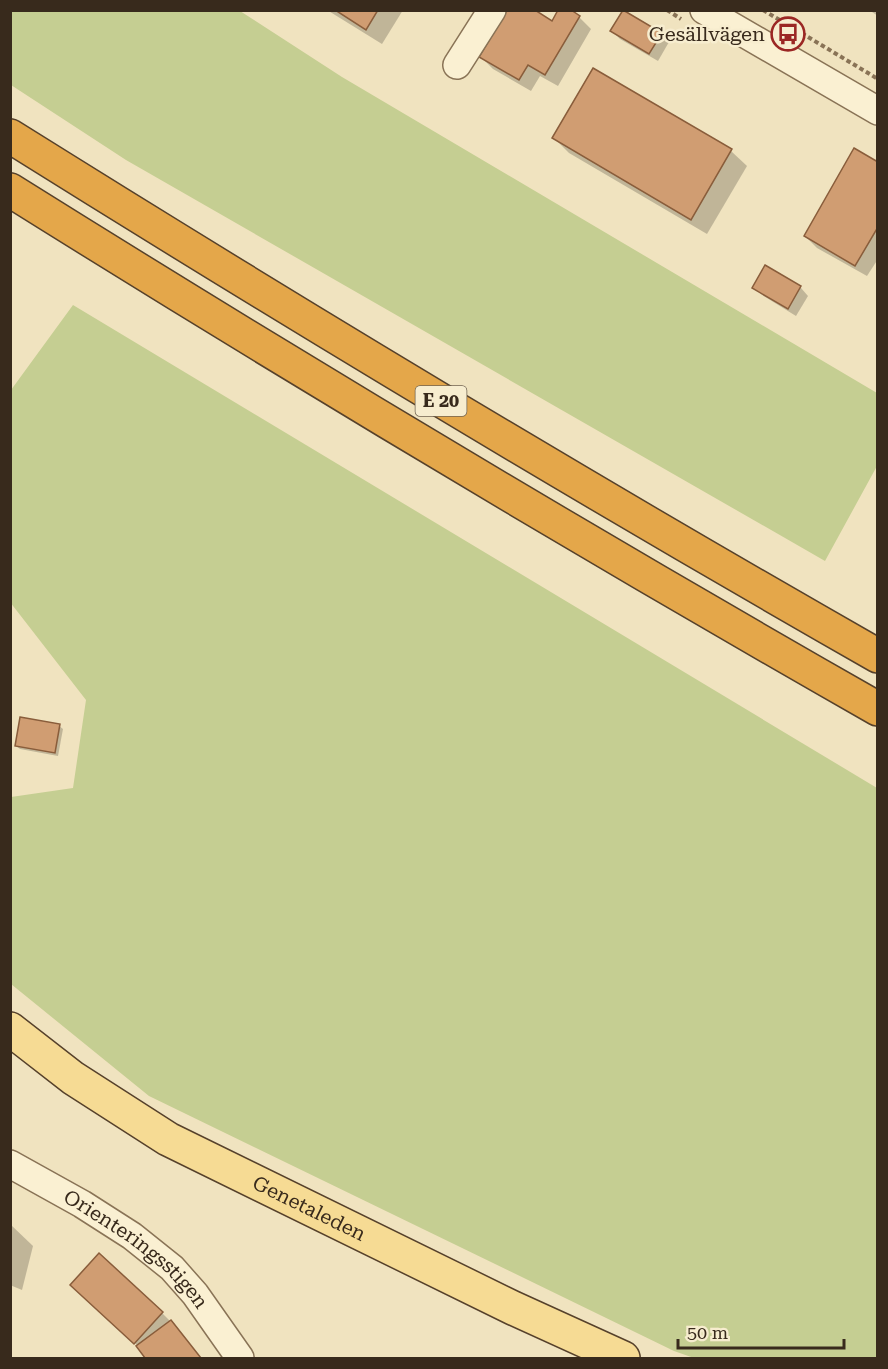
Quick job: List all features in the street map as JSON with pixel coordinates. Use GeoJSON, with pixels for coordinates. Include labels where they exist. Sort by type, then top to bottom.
{"type":"FeatureCollection","features":[{"type":"Feature","properties":{"kind":"highway","name":"E 20"},"geometry":{"type":"LineString","coordinates":[[10,136],[411,384],[714,563],[878,656]]}},
{"type":"Feature","properties":{"kind":"highway","name":"E 20"},"geometry":{"type":"LineString","coordinates":[[10,190],[385,422],[693,604],[878,709]]}},
{"type":"Feature","properties":{"kind":"main road","name":"Genetaleden"},"geometry":{"type":"LineString","coordinates":[[10,1029],[73,1078],[168,1139],[513,1308],[623,1359]]}},
{"type":"Feature","properties":{"kind":"street"},"geometry":{"type":"LineString","coordinates":[[457,65],[492,10]]}},
{"type":"Feature","properties":{"kind":"street"},"geometry":{"type":"LineString","coordinates":[[718,14],[878,111]]}},
{"type":"Feature","properties":{"kind":"street","name":"Orienteringsstigen"},"geometry":{"type":"LineString","coordinates":[[10,1164],[82,1204],[132,1236],[172,1268],[195,1294],[240,1359]]}},
{"type":"Feature","properties":{"kind":"path"},"geometry":{"type":"LineString","coordinates":[[763,10],[878,79]]}},
{"type":"Feature","properties":{"kind":"green space"},"geometry":{"type":"Polygon","coordinates":[[[10,11],[240,11],[342,77],[877,393],[877,466],[825,561],[126,160],[11,85],[10,11]]]}},
{"type":"Feature","properties":{"kind":"green space"},"geometry":{"type":"Polygon","coordinates":[[[73,305],[877,788],[877,1358],[694,1358],[674,1351],[149,1096],[11,984],[11,797],[73,788],[86,700],[10,602],[11,390],[73,305]]]}},
{"type":"Feature","properties":{"kind":"building"},"geometry":{"type":"Polygon","coordinates":[[[335,10],[378,10],[366,30],[335,10]]]}},
{"type":"Feature","properties":{"kind":"building"},"geometry":{"type":"Polygon","coordinates":[[[507,10],[535,10],[552,21],[558,10],[571,10],[580,16],[545,75],[528,65],[519,80],[479,57],[507,10]]]}},
{"type":"Feature","properties":{"kind":"building"},"geometry":{"type":"Polygon","coordinates":[[[623,10],[662,33],[649,54],[610,31],[623,10]]]}},
{"type":"Feature","properties":{"kind":"building"},"geometry":{"type":"Polygon","coordinates":[[[593,68],[732,149],[691,220],[552,138],[593,68]]]}},
{"type":"Feature","properties":{"kind":"building"},"geometry":{"type":"Polygon","coordinates":[[[854,148],[878,162],[878,227],[855,266],[804,236],[854,148]]]}},
{"type":"Feature","properties":{"kind":"building"},"geometry":{"type":"Polygon","coordinates":[[[765,265],[801,286],[788,309],[752,288],[765,265]]]}},
{"type":"Feature","properties":{"kind":"building"},"geometry":{"type":"Polygon","coordinates":[[[20,717],[60,724],[55,753],[15,746],[20,717]]]}},
{"type":"Feature","properties":{"kind":"building"},"geometry":{"type":"Polygon","coordinates":[[[99,1253],[163,1312],[134,1344],[70,1285],[99,1253]]]}},
{"type":"Feature","properties":{"kind":"building"},"geometry":{"type":"Polygon","coordinates":[[[171,1320],[201,1358],[145,1358],[136,1346],[171,1320]]]}},
{"type":"Feature","properties":{"kind":"place","name":"Gesällvägen"},"geometry":{"type":"Point","coordinates":[788,34]}}]}
